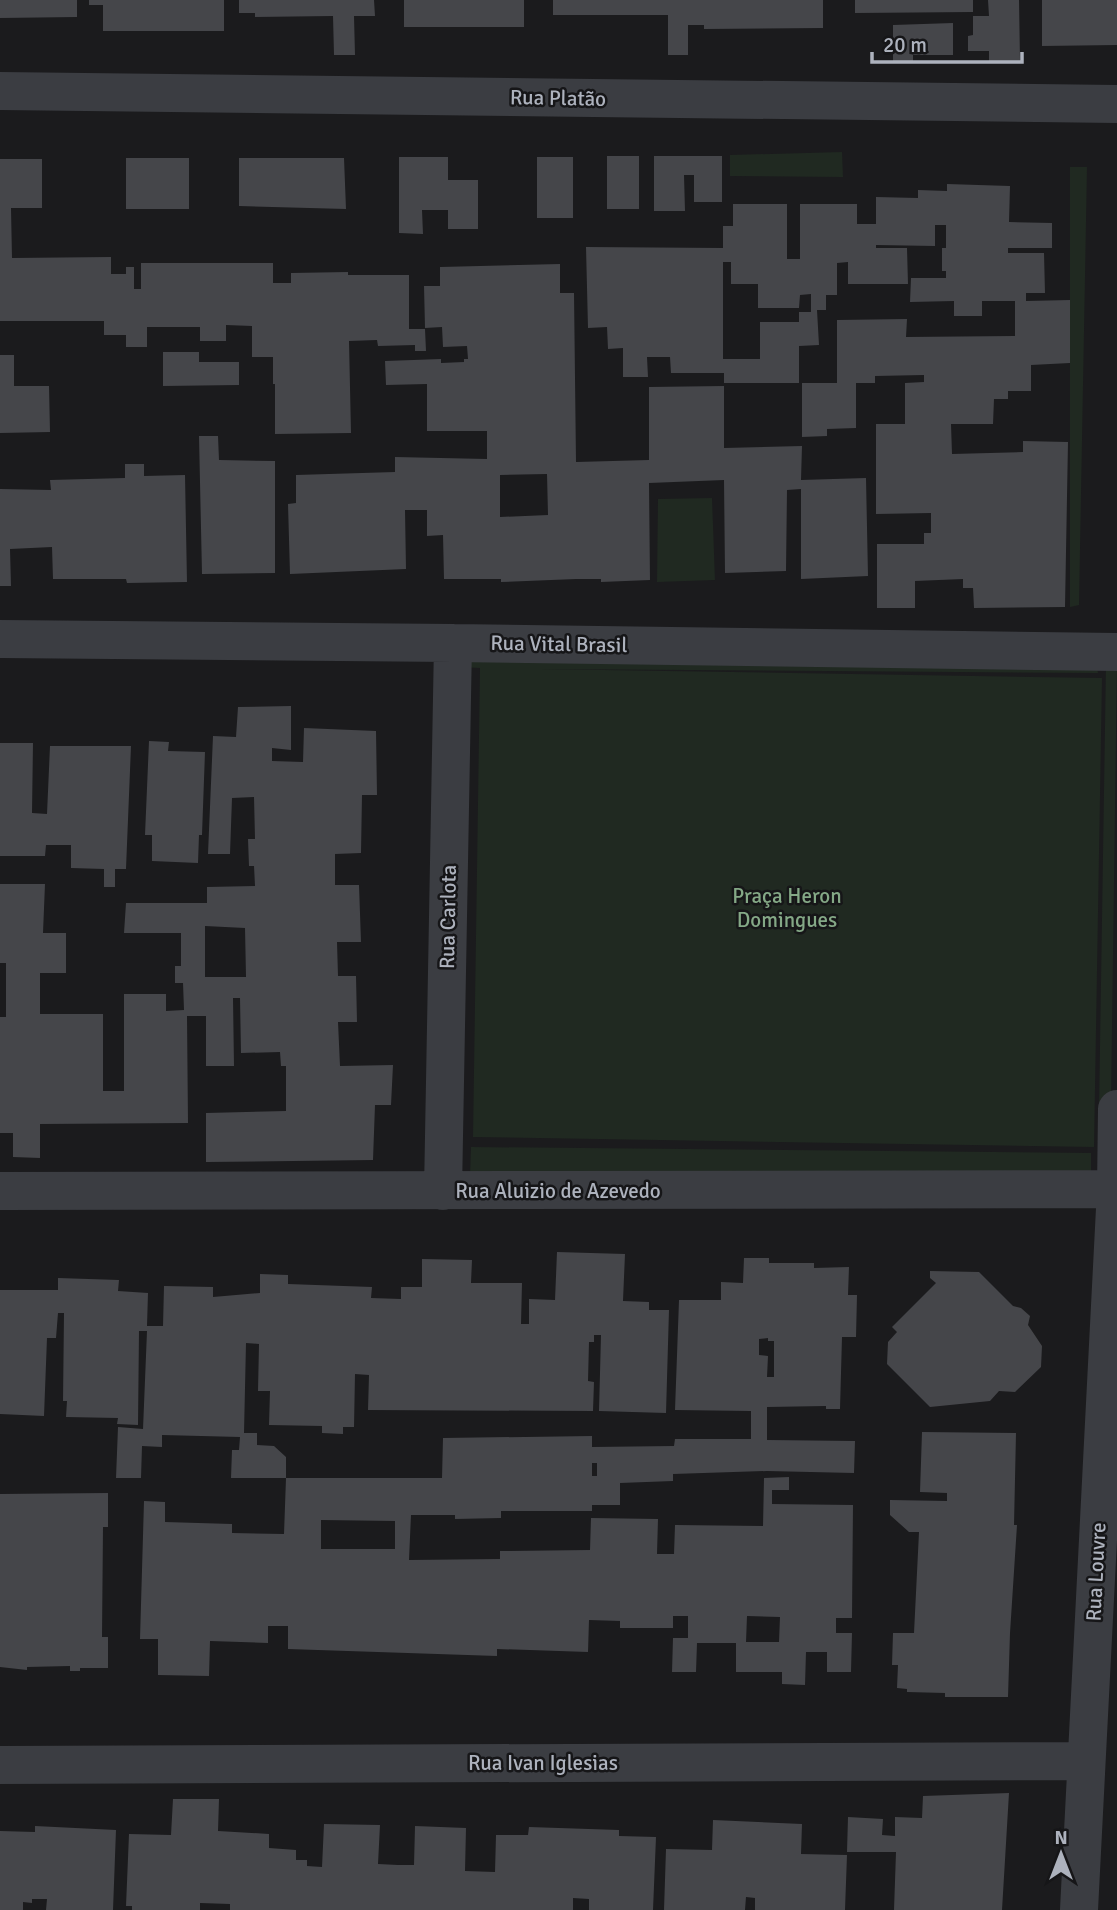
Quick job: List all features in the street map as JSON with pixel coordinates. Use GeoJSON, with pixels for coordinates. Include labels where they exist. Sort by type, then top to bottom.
{"type":"FeatureCollection","features":[{"type":"Feature","properties":{"kind":"street","name":"Rua Platão"},"geometry":{"type":"LineString","coordinates":[[0,92],[1117,104]]}},
{"type":"Feature","properties":{"kind":"street","name":"Rua Vital Brasil"},"geometry":{"type":"LineString","coordinates":[[0,639],[1117,652]]}},
{"type":"Feature","properties":{"kind":"street","name":"Rua Carlota"},"geometry":{"type":"LineString","coordinates":[[443,1191],[453,643]]}},
{"type":"Feature","properties":{"kind":"street","name":"Rua Louvre"},"geometry":{"type":"LineString","coordinates":[[1079,1910],[1116,1189],[1117,1109]]}},
{"type":"Feature","properties":{"kind":"street","name":"Rua Aluizio de Azevedo"},"geometry":{"type":"LineString","coordinates":[[0,1191],[1116,1189]]}},
{"type":"Feature","properties":{"kind":"street","name":"Rua Ivan Iglesias"},"geometry":{"type":"LineString","coordinates":[[0,1765],[1086,1760]]}},
{"type":"Feature","properties":{"kind":"green space"},"geometry":{"type":"Polygon","coordinates":[[[842,152],[843,177],[730,176],[730,155],[842,152]]]}},
{"type":"Feature","properties":{"kind":"green space"},"geometry":{"type":"Polygon","coordinates":[[[1070,167],[1087,167],[1079,605],[1070,607],[1070,167]]]}},
{"type":"Feature","properties":{"kind":"green space"},"geometry":{"type":"Polygon","coordinates":[[[712,498],[715,580],[657,582],[658,499],[712,498]]]}},
{"type":"Feature","properties":{"kind":"green space","name":"Praça Heron Domingues"},"geometry":{"type":"Polygon","coordinates":[[[459,648],[1096,662],[1098,673],[538,669],[1102,678],[1094,1147],[473,1137],[480,668],[460,667],[459,648]]]}},
{"type":"Feature","properties":{"kind":"green space"},"geometry":{"type":"Polygon","coordinates":[[[1106,662],[1117,662],[1110,1175],[1098,1174],[1106,662]]]}},
{"type":"Feature","properties":{"kind":"green space"},"geometry":{"type":"Polygon","coordinates":[[[471,1147],[1091,1153],[1091,1172],[470,1176],[471,1147]]]}},
{"type":"Feature","properties":{"kind":"building"},"geometry":{"type":"Polygon","coordinates":[[[0,0],[77,0],[77,17],[0,18],[0,0]]]}},
{"type":"Feature","properties":{"kind":"building"},"geometry":{"type":"Polygon","coordinates":[[[89,0],[224,0],[224,31],[103,31],[103,5],[89,5],[89,0]]]}},
{"type":"Feature","properties":{"kind":"building"},"geometry":{"type":"Polygon","coordinates":[[[239,0],[374,0],[375,16],[354,16],[355,55],[334,55],[333,16],[255,17],[255,13],[239,13],[239,0]]]}},
{"type":"Feature","properties":{"kind":"building"},"geometry":{"type":"Polygon","coordinates":[[[404,0],[524,0],[524,27],[404,27],[404,0]]]}},
{"type":"Feature","properties":{"kind":"building"},"geometry":{"type":"Polygon","coordinates":[[[553,0],[823,0],[823,28],[704,29],[704,25],[688,25],[688,55],[668,55],[668,15],[553,15],[553,0]]]}},
{"type":"Feature","properties":{"kind":"building"},"geometry":{"type":"Polygon","coordinates":[[[855,0],[973,0],[973,12],[855,13],[855,0]]]}},
{"type":"Feature","properties":{"kind":"building"},"geometry":{"type":"Polygon","coordinates":[[[988,0],[1019,0],[1020,61],[989,61],[989,51],[968,51],[968,36],[973,35],[973,16],[989,16],[988,0]]]}},
{"type":"Feature","properties":{"kind":"building"},"geometry":{"type":"Polygon","coordinates":[[[1042,0],[1117,0],[1117,45],[1042,46],[1042,0]]]}},
{"type":"Feature","properties":{"kind":"building"},"geometry":{"type":"Polygon","coordinates":[[[953,23],[953,55],[913,55],[913,61],[893,61],[893,25],[953,23]]]}},
{"type":"Feature","properties":{"kind":"building"},"geometry":{"type":"Polygon","coordinates":[[[607,156],[639,156],[639,209],[607,209],[607,156]]]}},
{"type":"Feature","properties":{"kind":"building"},"geometry":{"type":"Polygon","coordinates":[[[654,156],[722,156],[722,202],[694,202],[694,175],[684,175],[685,211],[654,211],[654,156]]]}},
{"type":"Feature","properties":{"kind":"building"},"geometry":{"type":"Polygon","coordinates":[[[399,157],[448,157],[448,180],[478,180],[478,229],[448,229],[448,210],[422,210],[423,234],[399,233],[399,157]]]}},
{"type":"Feature","properties":{"kind":"building"},"geometry":{"type":"Polygon","coordinates":[[[537,157],[573,157],[573,218],[537,218],[537,157]]]}},
{"type":"Feature","properties":{"kind":"building"},"geometry":{"type":"Polygon","coordinates":[[[126,158],[189,158],[189,209],[126,209],[126,158]]]}},
{"type":"Feature","properties":{"kind":"building"},"geometry":{"type":"Polygon","coordinates":[[[239,158],[344,158],[346,209],[239,206],[239,158]]]}},
{"type":"Feature","properties":{"kind":"building"},"geometry":{"type":"Polygon","coordinates":[[[0,159],[42,159],[42,208],[11,208],[12,258],[111,257],[111,274],[126,274],[126,267],[134,267],[134,289],[141,289],[141,263],[273,263],[273,283],[291,283],[291,273],[409,275],[409,329],[425,329],[426,351],[415,351],[415,345],[378,346],[377,340],[349,341],[351,433],[275,434],[273,357],[252,357],[252,326],[226,325],[226,341],[200,341],[200,327],[147,327],[147,347],[126,347],[126,335],[104,335],[104,321],[0,321],[0,159]]]}},
{"type":"Feature","properties":{"kind":"building"},"geometry":{"type":"Polygon","coordinates":[[[947,184],[1010,186],[1009,222],[1052,223],[1052,248],[1008,248],[1008,253],[1044,253],[1045,293],[1026,293],[1026,301],[1070,300],[1070,363],[1031,365],[1031,391],[1008,391],[1008,399],[994,399],[993,424],[951,424],[952,454],[1023,452],[1023,441],[1068,442],[1065,607],[974,608],[973,588],[963,588],[963,579],[915,581],[915,608],[877,608],[877,544],[924,544],[924,533],[931,533],[931,513],[876,514],[876,424],[905,424],[905,383],[924,382],[924,375],[875,376],[875,383],[856,383],[856,428],[827,429],[827,436],[802,437],[802,383],[837,383],[837,320],[907,319],[906,337],[1015,336],[1015,301],[982,301],[982,316],[954,316],[954,301],[910,302],[911,278],[946,278],[946,271],[942,271],[942,248],[946,248],[946,225],[935,225],[935,246],[876,245],[876,248],[907,248],[908,284],[848,284],[848,262],[837,263],[837,295],[826,295],[826,310],[817,310],[819,345],[799,346],[799,383],[724,383],[724,373],[671,373],[670,357],[647,357],[648,377],[623,377],[623,348],[608,349],[607,327],[588,328],[586,247],[723,248],[723,226],[733,226],[733,204],[787,204],[787,259],[800,259],[800,204],[857,204],[857,224],[876,224],[876,197],[918,198],[918,190],[947,191],[947,184]],[[723,262],[723,359],[760,359],[760,322],[799,322],[799,312],[811,312],[811,294],[800,295],[799,308],[758,308],[758,284],[731,284],[731,262],[723,262]]]}},
{"type":"Feature","properties":{"kind":"building"},"geometry":{"type":"Polygon","coordinates":[[[560,264],[560,293],[574,293],[576,462],[649,460],[649,387],[724,386],[724,448],[802,446],[801,480],[866,478],[868,576],[801,579],[801,489],[787,490],[786,571],[725,573],[724,480],[649,483],[650,580],[501,582],[501,579],[444,579],[443,535],[427,536],[427,510],[405,510],[406,569],[290,574],[288,504],[296,503],[296,475],[395,472],[395,457],[487,459],[487,431],[427,431],[427,384],[386,385],[385,361],[441,359],[441,363],[464,362],[464,359],[468,359],[467,346],[443,347],[442,327],[425,328],[424,286],[440,286],[440,267],[560,264]],[[547,474],[500,475],[500,517],[548,515],[547,474]]]}},
{"type":"Feature","properties":{"kind":"building"},"geometry":{"type":"Polygon","coordinates":[[[163,352],[199,352],[199,362],[239,362],[239,385],[163,386],[163,352]]]}},
{"type":"Feature","properties":{"kind":"building"},"geometry":{"type":"Polygon","coordinates":[[[0,355],[14,355],[14,386],[49,386],[50,432],[0,433],[0,355]]]}},
{"type":"Feature","properties":{"kind":"building"},"geometry":{"type":"Polygon","coordinates":[[[199,436],[218,436],[219,460],[275,461],[275,573],[202,574],[199,436]]]}},
{"type":"Feature","properties":{"kind":"building"},"geometry":{"type":"Polygon","coordinates":[[[125,464],[144,464],[144,476],[185,475],[187,582],[127,583],[126,579],[53,579],[52,547],[10,549],[11,586],[0,586],[0,489],[51,490],[50,480],[125,478],[125,464]]]}},
{"type":"Feature","properties":{"kind":"building"},"geometry":{"type":"Polygon","coordinates":[[[291,706],[291,750],[272,748],[272,761],[303,762],[304,728],[376,731],[377,795],[362,795],[361,853],[335,854],[335,885],[359,885],[361,942],[337,942],[338,976],[356,976],[357,1022],[338,1022],[340,1066],[393,1065],[391,1105],[375,1105],[373,1160],[206,1162],[206,1113],[286,1111],[286,1066],[281,1066],[280,1052],[241,1053],[240,998],[233,998],[234,1066],[206,1066],[206,1016],[187,1016],[188,1123],[40,1124],[40,1158],[13,1157],[13,1133],[0,1133],[0,1017],[6,1017],[6,963],[0,963],[0,884],[45,884],[43,933],[66,933],[66,973],[40,973],[40,1014],[103,1014],[103,1091],[124,1091],[124,994],[166,994],[166,1011],[184,1010],[183,983],[175,983],[175,966],[181,966],[181,933],[124,933],[126,903],[207,903],[207,887],[255,886],[254,866],[249,866],[248,839],[255,839],[254,797],[232,798],[230,854],[208,854],[213,736],[236,737],[238,707],[291,706]],[[205,926],[205,977],[246,977],[245,928],[205,926]]]}},
{"type":"Feature","properties":{"kind":"building"},"geometry":{"type":"Polygon","coordinates":[[[149,741],[169,742],[168,751],[205,752],[202,835],[199,835],[198,863],[152,861],[152,835],[145,835],[149,741]]]}},
{"type":"Feature","properties":{"kind":"building"},"geometry":{"type":"Polygon","coordinates":[[[0,743],[33,743],[32,813],[47,814],[50,746],[131,746],[126,869],[115,869],[115,887],[104,887],[104,869],[71,868],[71,845],[46,845],[45,856],[0,856],[0,743]]]}},
{"type":"Feature","properties":{"kind":"building"},"geometry":{"type":"Polygon","coordinates":[[[557,1252],[625,1254],[623,1301],[649,1302],[649,1310],[669,1310],[666,1413],[599,1411],[601,1335],[594,1335],[594,1342],[589,1342],[588,1381],[594,1382],[593,1411],[368,1410],[369,1375],[355,1374],[354,1427],[343,1427],[343,1434],[322,1433],[322,1426],[269,1425],[270,1391],[258,1391],[259,1344],[246,1343],[244,1433],[257,1433],[257,1445],[274,1446],[286,1457],[286,1478],[231,1478],[232,1450],[239,1450],[240,1437],[162,1435],[162,1447],[142,1446],[141,1478],[116,1478],[118,1427],[143,1429],[147,1331],[139,1331],[138,1425],[117,1424],[118,1418],[66,1417],[67,1401],[63,1401],[64,1313],[58,1313],[56,1338],[47,1338],[44,1416],[0,1414],[0,1290],[58,1290],[58,1278],[119,1280],[118,1291],[148,1293],[147,1326],[163,1326],[164,1286],[213,1287],[213,1297],[260,1293],[260,1274],[288,1275],[288,1284],[372,1287],[371,1298],[401,1299],[401,1287],[422,1287],[422,1259],[472,1260],[471,1283],[522,1283],[521,1324],[529,1324],[529,1299],[555,1300],[557,1252]]]}},
{"type":"Feature","properties":{"kind":"building"},"geometry":{"type":"Polygon","coordinates":[[[744,1258],[769,1258],[769,1263],[814,1263],[814,1268],[849,1267],[848,1295],[857,1295],[856,1337],[842,1337],[840,1409],[826,1409],[826,1406],[767,1407],[767,1440],[855,1441],[854,1473],[767,1471],[673,1474],[673,1481],[620,1483],[620,1505],[592,1505],[592,1511],[501,1511],[501,1518],[455,1519],[455,1515],[411,1515],[409,1560],[500,1559],[500,1551],[590,1550],[591,1518],[658,1519],[657,1554],[674,1554],[675,1525],[763,1526],[764,1478],[789,1477],[789,1490],[772,1490],[772,1504],[853,1505],[852,1618],[836,1618],[836,1633],[852,1633],[851,1672],[827,1672],[827,1652],[806,1652],[805,1685],[782,1684],[782,1672],[736,1672],[736,1643],[697,1643],[696,1672],[672,1672],[673,1638],[688,1638],[688,1616],[673,1616],[673,1628],[620,1628],[620,1621],[589,1620],[588,1652],[497,1649],[497,1656],[288,1649],[288,1626],[268,1626],[268,1643],[210,1641],[209,1676],[158,1675],[158,1639],[140,1639],[144,1501],[165,1502],[165,1522],[232,1524],[232,1533],[284,1534],[286,1478],[442,1478],[443,1438],[592,1436],[592,1447],[674,1446],[675,1439],[751,1439],[751,1411],[675,1410],[679,1300],[721,1300],[721,1282],[743,1283],[744,1258]],[[768,1338],[759,1339],[759,1355],[768,1356],[767,1377],[774,1377],[774,1341],[768,1341],[768,1338]],[[592,1463],[592,1476],[597,1476],[597,1463],[592,1463]],[[321,1520],[321,1549],[395,1549],[395,1521],[321,1520]],[[747,1616],[746,1642],[779,1642],[780,1617],[747,1616]]]}},
{"type":"Feature","properties":{"kind":"building"},"geometry":{"type":"Polygon","coordinates":[[[930,1271],[979,1272],[1013,1306],[1021,1308],[1030,1316],[1028,1325],[1042,1346],[1041,1367],[1015,1392],[999,1391],[990,1401],[930,1407],[887,1364],[888,1342],[897,1332],[892,1327],[936,1283],[930,1278],[930,1271]]]}},
{"type":"Feature","properties":{"kind":"building"},"geometry":{"type":"Polygon","coordinates":[[[922,1432],[1016,1433],[1014,1525],[1017,1525],[1008,1697],[945,1697],[945,1693],[907,1692],[907,1689],[897,1688],[898,1665],[892,1665],[893,1633],[914,1633],[919,1532],[909,1532],[890,1515],[890,1500],[947,1501],[947,1493],[920,1492],[922,1432]]]}},
{"type":"Feature","properties":{"kind":"building"},"geometry":{"type":"Polygon","coordinates":[[[108,1493],[108,1527],[103,1527],[102,1637],[108,1637],[108,1668],[80,1668],[80,1671],[70,1671],[70,1666],[27,1667],[27,1670],[0,1667],[0,1494],[108,1493]]]}},
{"type":"Feature","properties":{"kind":"building"},"geometry":{"type":"Polygon","coordinates":[[[1009,1793],[1002,1910],[894,1910],[896,1852],[847,1852],[848,1817],[883,1819],[882,1835],[895,1836],[895,1817],[922,1818],[923,1796],[1009,1793]]]}},
{"type":"Feature","properties":{"kind":"building"},"geometry":{"type":"Polygon","coordinates":[[[173,1799],[219,1799],[218,1831],[269,1834],[269,1848],[296,1850],[296,1860],[307,1860],[307,1866],[322,1867],[324,1824],[380,1825],[378,1864],[398,1865],[414,1865],[415,1826],[466,1828],[465,1871],[495,1872],[496,1835],[528,1835],[529,1827],[619,1830],[619,1836],[656,1837],[653,1910],[589,1910],[589,1899],[573,1898],[573,1910],[230,1910],[230,1904],[200,1903],[200,1910],[132,1910],[132,1906],[126,1906],[129,1834],[171,1835],[173,1799]]]}},
{"type":"Feature","properties":{"kind":"building"},"geometry":{"type":"Polygon","coordinates":[[[713,1820],[802,1824],[801,1854],[847,1855],[845,1910],[755,1910],[755,1898],[746,1897],[745,1910],[664,1910],[666,1849],[712,1850],[713,1820]]]}},
{"type":"Feature","properties":{"kind":"building"},"geometry":{"type":"Polygon","coordinates":[[[35,1826],[116,1830],[113,1910],[46,1910],[47,1899],[32,1899],[32,1903],[23,1902],[23,1910],[0,1910],[0,1831],[35,1832],[35,1826]]]}}]}
